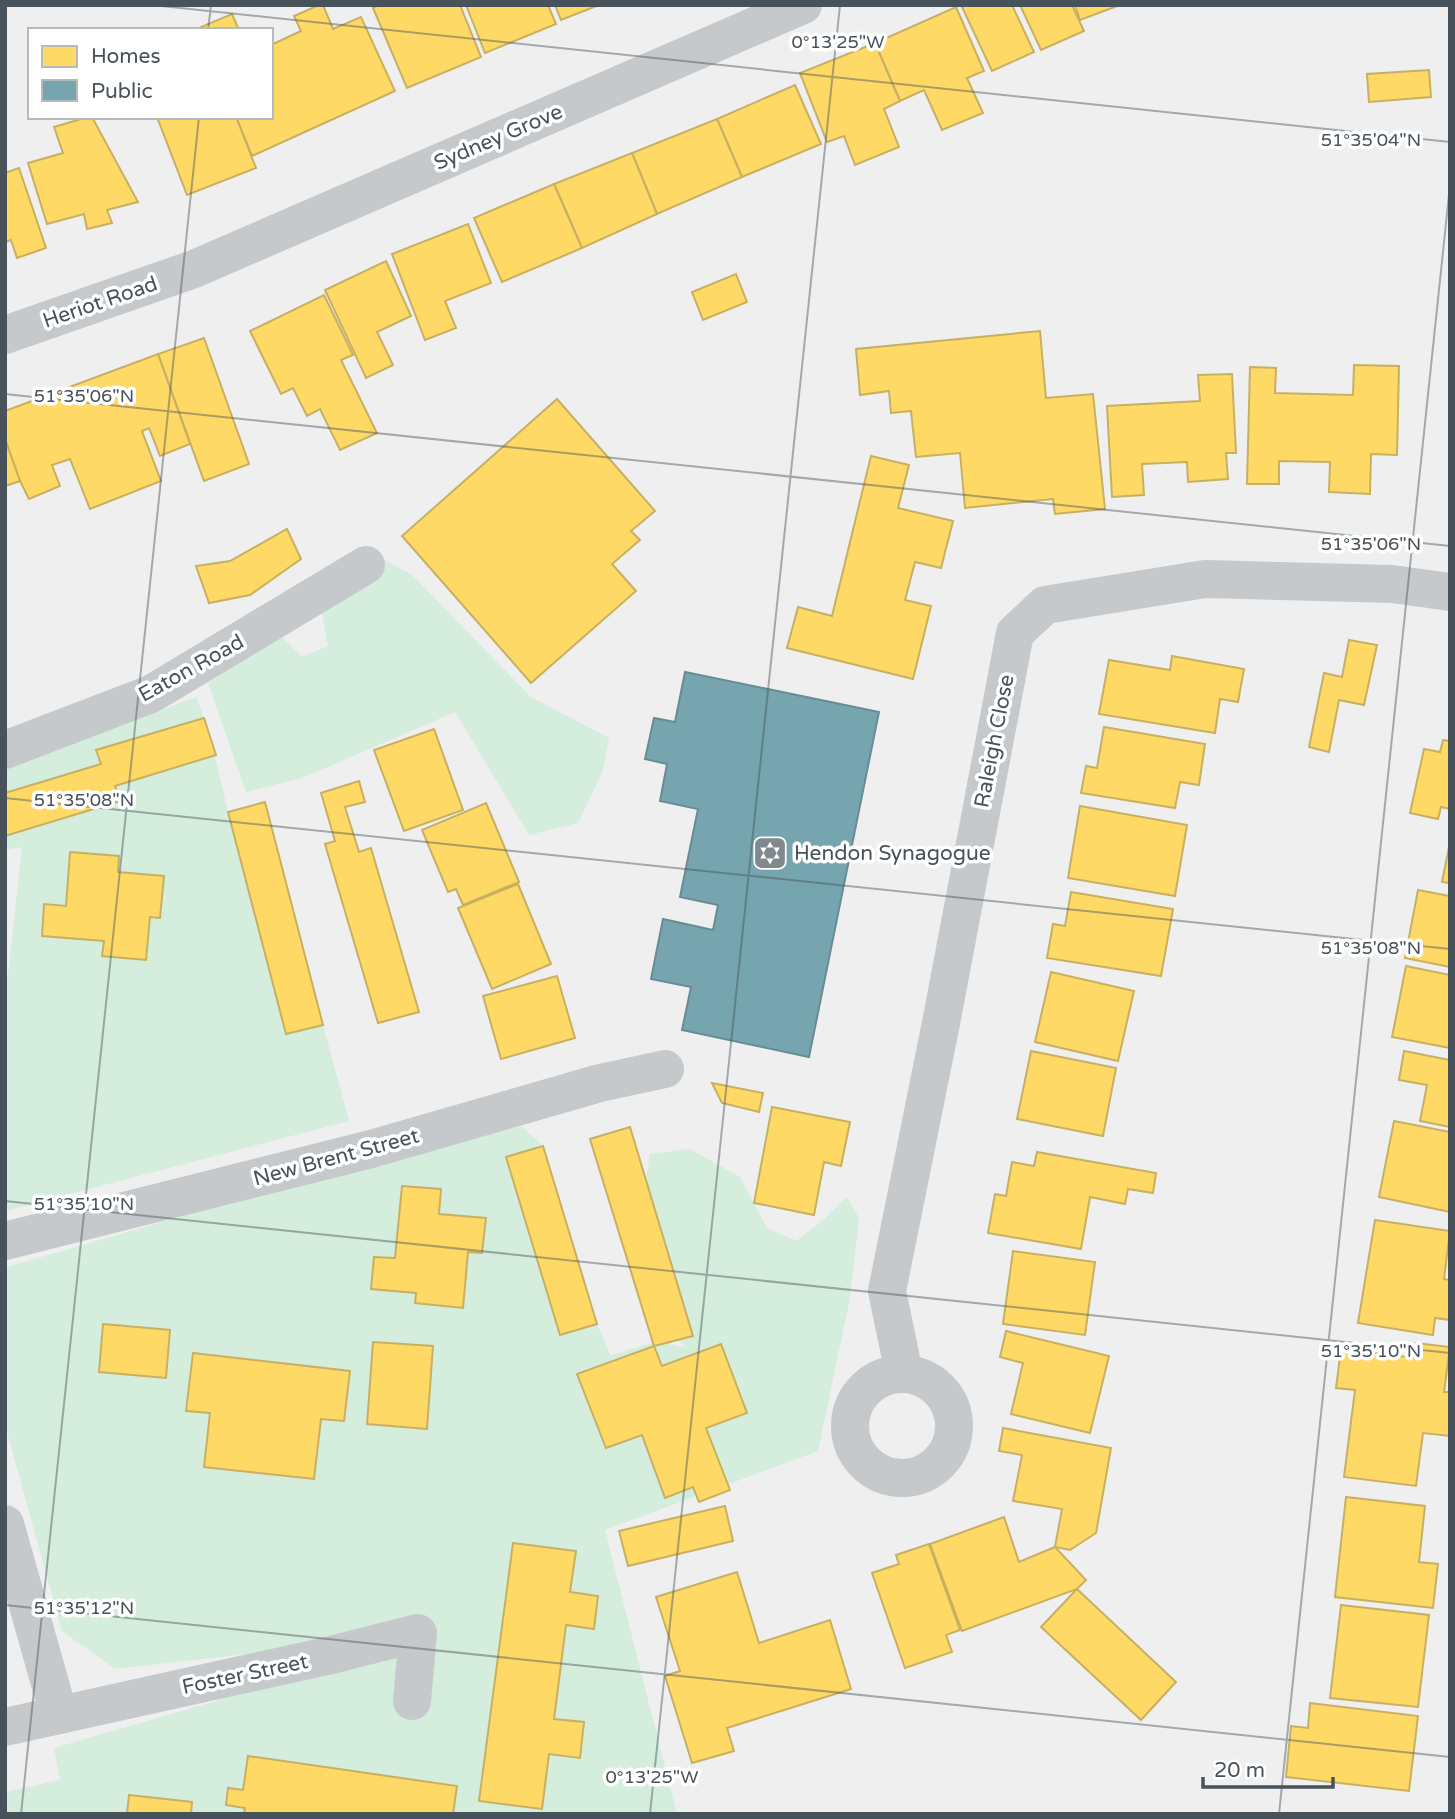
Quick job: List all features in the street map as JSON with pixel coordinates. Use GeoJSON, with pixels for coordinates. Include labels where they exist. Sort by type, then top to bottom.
{"type":"FeatureCollection","features":[{"type":"Feature","properties":{"kind":"street","name":"Sydney Grove"},"geometry":{"type":"LineString","coordinates":[[194,269],[803,5]]}},
{"type":"Feature","properties":{"kind":"street","name":"Heriot Road"},"geometry":{"type":"LineString","coordinates":[[5,335],[194,269]]}},
{"type":"Feature","properties":{"kind":"street","name":"Eaton Road"},"geometry":{"type":"LineString","coordinates":[[5,750],[151,694],[366,565]]}},
{"type":"Feature","properties":{"kind":"street","name":"Raleigh Close"},"geometry":{"type":"LineString","coordinates":[[904,1373],[887,1291],[942,1023],[1015,633],[1045,605],[1205,579],[1392,584],[1450,593]]}},
{"type":"Feature","properties":{"kind":"street","name":"New Brent Street"},"geometry":{"type":"LineString","coordinates":[[5,1241],[371,1149],[600,1083],[665,1069]]}},
{"type":"Feature","properties":{"kind":"street"},"geometry":{"type":"LineString","coordinates":[[5,1524],[59,1714]]}},
{"type":"Feature","properties":{"kind":"street","name":"Foster Street"},"geometry":{"type":"LineString","coordinates":[[5,1727],[327,1656],[418,1633],[412,1701]]}},
{"type":"Feature","properties":{"kind":"green space"},"geometry":{"type":"Polygon","coordinates":[[[361,547],[412,575],[531,697],[609,738],[602,773],[578,823],[529,835],[455,712],[302,778],[246,792],[208,683],[281,636],[302,657],[328,646],[320,603],[346,563],[361,547]]]}},
{"type":"Feature","properties":{"kind":"green space"},"geometry":{"type":"Polygon","coordinates":[[[196,697],[211,741],[286,1033],[323,1025],[349,1121],[5,1211],[5,975],[8,975],[22,847],[5,850],[5,770],[196,697]]]}},
{"type":"Feature","properties":{"kind":"green space"},"geometry":{"type":"Polygon","coordinates":[[[521,1126],[543,1146],[597,1324],[610,1355],[659,1341],[687,1348],[664,1328],[641,1210],[650,1154],[690,1149],[740,1177],[767,1228],[796,1241],[847,1197],[859,1218],[850,1298],[818,1451],[605,1530],[677,1814],[5,1814],[5,1792],[60,1780],[54,1748],[254,1690],[248,1654],[115,1669],[62,1631],[5,1425],[7,1267],[207,1209],[521,1126]]]}},
{"type":"Feature","properties":{"kind":"building: Homes"},"geometry":{"type":"Polygon","coordinates":[[[323,5],[333,29],[361,17],[395,91],[252,156],[237,119],[273,119],[273,44],[301,31],[294,16],[323,5]]]}},
{"type":"Feature","properties":{"kind":"building: Homes"},"geometry":{"type":"Polygon","coordinates":[[[379,5],[460,5],[481,57],[407,88],[373,8],[379,5]]]}},
{"type":"Feature","properties":{"kind":"building: Homes"},"geometry":{"type":"Polygon","coordinates":[[[466,5],[548,5],[556,24],[485,53],[466,5]]]}},
{"type":"Feature","properties":{"kind":"building: Homes"},"geometry":{"type":"Polygon","coordinates":[[[555,5],[599,5],[561,20],[555,5]]]}},
{"type":"Feature","properties":{"kind":"building: Homes"},"geometry":{"type":"Polygon","coordinates":[[[1012,5],[1034,52],[992,71],[962,7],[1012,5]]]}},
{"type":"Feature","properties":{"kind":"building: Homes"},"geometry":{"type":"Polygon","coordinates":[[[1020,5],[1072,5],[1084,31],[1041,50],[1020,5]]]}},
{"type":"Feature","properties":{"kind":"building: Homes"},"geometry":{"type":"Polygon","coordinates":[[[1075,5],[1120,5],[1080,20],[1075,5]]]}},
{"type":"Feature","properties":{"kind":"building: Homes"},"geometry":{"type":"Polygon","coordinates":[[[956,7],[984,71],[967,78],[983,113],[942,130],[924,90],[900,101],[875,43],[956,7]]]}},
{"type":"Feature","properties":{"kind":"building: Homes"},"geometry":{"type":"Polygon","coordinates":[[[232,14],[238,28],[201,28],[232,14]]]}},
{"type":"Feature","properties":{"kind":"building: Homes"},"geometry":{"type":"Polygon","coordinates":[[[875,43],[900,101],[884,109],[899,147],[855,165],[844,136],[827,142],[800,73],[875,43]]]}},
{"type":"Feature","properties":{"kind":"building: Homes"},"geometry":{"type":"Polygon","coordinates":[[[1429,70],[1431,97],[1369,102],[1367,74],[1429,70]]]}},
{"type":"Feature","properties":{"kind":"building: Homes"},"geometry":{"type":"Polygon","coordinates":[[[795,85],[821,144],[742,177],[717,119],[795,85]]]}},
{"type":"Feature","properties":{"kind":"building: Homes"},"geometry":{"type":"Polygon","coordinates":[[[81,119],[93,119],[138,202],[107,210],[112,223],[87,229],[84,214],[47,224],[28,163],[63,153],[54,127],[81,119]]]}},
{"type":"Feature","properties":{"kind":"building: Homes"},"geometry":{"type":"Polygon","coordinates":[[[158,119],[237,119],[256,168],[187,195],[158,119]]]}},
{"type":"Feature","properties":{"kind":"building: Homes"},"geometry":{"type":"Polygon","coordinates":[[[717,119],[742,177],[657,214],[632,153],[717,119]]]}},
{"type":"Feature","properties":{"kind":"building: Homes"},"geometry":{"type":"Polygon","coordinates":[[[632,153],[657,214],[582,248],[554,184],[632,153]]]}},
{"type":"Feature","properties":{"kind":"building: Homes"},"geometry":{"type":"Polygon","coordinates":[[[19,168],[46,248],[17,258],[11,240],[5,242],[5,173],[19,168]]]}},
{"type":"Feature","properties":{"kind":"building: Homes"},"geometry":{"type":"Polygon","coordinates":[[[554,184],[582,248],[502,282],[474,218],[554,184]]]}},
{"type":"Feature","properties":{"kind":"building: Homes"},"geometry":{"type":"Polygon","coordinates":[[[468,224],[491,283],[445,301],[456,328],[425,340],[392,254],[468,224]]]}},
{"type":"Feature","properties":{"kind":"building: Homes"},"geometry":{"type":"Polygon","coordinates":[[[386,261],[411,316],[377,332],[393,365],[366,378],[325,290],[386,261]]]}},
{"type":"Feature","properties":{"kind":"building: Homes"},"geometry":{"type":"Polygon","coordinates":[[[736,274],[747,302],[703,320],[692,292],[736,274]]]}},
{"type":"Feature","properties":{"kind":"building: Homes"},"geometry":{"type":"Polygon","coordinates":[[[324,295],[353,355],[341,360],[377,433],[340,450],[320,409],[307,416],[293,388],[281,394],[250,331],[324,295]]]}},
{"type":"Feature","properties":{"kind":"building: Homes"},"geometry":{"type":"Polygon","coordinates":[[[1040,331],[1046,398],[1093,394],[1105,509],[1055,514],[1053,499],[965,508],[960,453],[916,457],[911,411],[891,413],[889,391],[860,395],[856,349],[1040,331]]]}},
{"type":"Feature","properties":{"kind":"building: Homes"},"geometry":{"type":"Polygon","coordinates":[[[204,338],[249,464],[204,481],[158,354],[204,338]]]}},
{"type":"Feature","properties":{"kind":"building: Homes"},"geometry":{"type":"Polygon","coordinates":[[[158,354],[190,444],[160,456],[149,428],[142,431],[161,481],[90,509],[70,459],[52,465],[60,486],[29,499],[5,439],[5,411],[158,354]]]}},
{"type":"Feature","properties":{"kind":"building: Homes"},"geometry":{"type":"Polygon","coordinates":[[[1354,365],[1399,366],[1397,455],[1371,454],[1370,494],[1329,492],[1330,462],[1279,461],[1279,484],[1247,484],[1250,367],[1276,368],[1275,393],[1353,395],[1354,365]]]}},
{"type":"Feature","properties":{"kind":"building: Homes"},"geometry":{"type":"Polygon","coordinates":[[[1232,374],[1236,453],[1226,453],[1228,479],[1188,482],[1187,462],[1142,464],[1144,495],[1112,497],[1107,406],[1200,401],[1198,375],[1232,374]]]}},
{"type":"Feature","properties":{"kind":"building: Homes"},"geometry":{"type":"Polygon","coordinates":[[[557,399],[655,511],[631,531],[640,540],[612,564],[636,591],[531,683],[402,536],[557,399]]]}},
{"type":"Feature","properties":{"kind":"building: Homes"},"geometry":{"type":"Polygon","coordinates":[[[5,439],[20,481],[5,486],[5,439]]]}},
{"type":"Feature","properties":{"kind":"building: Homes"},"geometry":{"type":"Polygon","coordinates":[[[871,456],[909,465],[898,508],[953,521],[941,568],[915,562],[905,600],[931,606],[913,679],[787,648],[798,607],[832,616],[871,456]]]}},
{"type":"Feature","properties":{"kind":"building: Homes"},"geometry":{"type":"Polygon","coordinates":[[[287,529],[301,559],[250,595],[209,603],[196,566],[230,561],[287,529]]]}},
{"type":"Feature","properties":{"kind":"building: Homes"},"geometry":{"type":"Polygon","coordinates":[[[1349,640],[1377,645],[1364,705],[1339,700],[1329,752],[1309,747],[1324,673],[1342,677],[1349,640]]]}},
{"type":"Feature","properties":{"kind":"building: Homes"},"geometry":{"type":"Polygon","coordinates":[[[1172,656],[1244,669],[1238,702],[1220,699],[1215,733],[1099,714],[1109,660],[1170,670],[1172,656]]]}},
{"type":"Feature","properties":{"kind":"building: Homes"},"geometry":{"type":"Polygon","coordinates":[[[204,718],[216,755],[115,786],[120,801],[5,836],[5,793],[101,764],[96,750],[204,718]]]}},
{"type":"Feature","properties":{"kind":"building: Homes"},"geometry":{"type":"Polygon","coordinates":[[[1104,727],[1205,744],[1199,785],[1180,782],[1175,808],[1081,793],[1086,766],[1097,768],[1104,727]]]}},
{"type":"Feature","properties":{"kind":"building: Homes"},"geometry":{"type":"Polygon","coordinates":[[[434,729],[463,810],[404,831],[374,750],[434,729]]]}},
{"type":"Feature","properties":{"kind":"building: Homes"},"geometry":{"type":"Polygon","coordinates":[[[1443,740],[1450,741],[1450,809],[1441,807],[1438,819],[1410,813],[1424,749],[1440,752],[1443,740]]]}},
{"type":"Feature","properties":{"kind":"building: Homes"},"geometry":{"type":"Polygon","coordinates":[[[359,781],[365,802],[345,807],[359,852],[371,848],[419,1012],[378,1023],[325,844],[335,841],[321,793],[359,781]]]}},
{"type":"Feature","properties":{"kind":"building: Homes"},"geometry":{"type":"Polygon","coordinates":[[[265,802],[323,1025],[286,1034],[228,812],[265,802]]]}},
{"type":"Feature","properties":{"kind":"building: Homes"},"geometry":{"type":"Polygon","coordinates":[[[486,803],[519,882],[463,905],[456,889],[448,892],[422,830],[486,803]]]}},
{"type":"Feature","properties":{"kind":"building: Homes"},"geometry":{"type":"Polygon","coordinates":[[[1080,806],[1187,825],[1175,896],[1068,878],[1080,806]]]}},
{"type":"Feature","properties":{"kind":"building: Homes"},"geometry":{"type":"Polygon","coordinates":[[[1450,842],[1450,883],[1442,882],[1450,842]]]}},
{"type":"Feature","properties":{"kind":"building: Homes"},"geometry":{"type":"Polygon","coordinates":[[[70,852],[119,856],[118,872],[164,876],[160,918],[150,917],[146,960],[102,956],[104,941],[42,936],[44,904],[66,906],[70,852]]]}},
{"type":"Feature","properties":{"kind":"building: Homes"},"geometry":{"type":"Polygon","coordinates":[[[518,884],[551,964],[492,989],[458,908],[518,884]]]}},
{"type":"Feature","properties":{"kind":"building: Homes"},"geometry":{"type":"Polygon","coordinates":[[[1418,890],[1450,896],[1450,967],[1405,958],[1418,890]]]}},
{"type":"Feature","properties":{"kind":"building: Homes"},"geometry":{"type":"Polygon","coordinates":[[[1071,892],[1173,909],[1161,976],[1047,958],[1053,924],[1065,926],[1071,892]]]}},
{"type":"Feature","properties":{"kind":"building: Homes"},"geometry":{"type":"Polygon","coordinates":[[[1406,966],[1450,975],[1450,1048],[1392,1037],[1406,966]]]}},
{"type":"Feature","properties":{"kind":"building: Homes"},"geometry":{"type":"Polygon","coordinates":[[[1051,972],[1134,991],[1118,1061],[1035,1042],[1051,972]]]}},
{"type":"Feature","properties":{"kind":"building: Homes"},"geometry":{"type":"Polygon","coordinates":[[[557,976],[575,1038],[501,1059],[483,996],[557,976]]]}},
{"type":"Feature","properties":{"kind":"building: Homes"},"geometry":{"type":"Polygon","coordinates":[[[1031,1051],[1116,1068],[1103,1136],[1017,1119],[1031,1051]]]}},
{"type":"Feature","properties":{"kind":"building: Homes"},"geometry":{"type":"Polygon","coordinates":[[[1404,1051],[1450,1060],[1450,1127],[1420,1121],[1427,1085],[1399,1080],[1404,1051]]]}},
{"type":"Feature","properties":{"kind":"building: Homes"},"geometry":{"type":"Polygon","coordinates":[[[712,1083],[763,1093],[759,1112],[722,1103],[712,1083]]]}},
{"type":"Feature","properties":{"kind":"building: Homes"},"geometry":{"type":"Polygon","coordinates":[[[772,1107],[850,1122],[841,1166],[824,1162],[814,1215],[754,1203],[772,1107]]]}},
{"type":"Feature","properties":{"kind":"building: Homes"},"geometry":{"type":"Polygon","coordinates":[[[1394,1121],[1450,1132],[1450,1212],[1379,1197],[1394,1121]]]}},
{"type":"Feature","properties":{"kind":"building: Homes"},"geometry":{"type":"Polygon","coordinates":[[[630,1127],[693,1336],[654,1346],[590,1139],[630,1127]]]}},
{"type":"Feature","properties":{"kind":"building: Homes"},"geometry":{"type":"Polygon","coordinates":[[[543,1146],[597,1324],[560,1335],[506,1157],[543,1146]]]}},
{"type":"Feature","properties":{"kind":"building: Homes"},"geometry":{"type":"Polygon","coordinates":[[[1037,1152],[1156,1173],[1153,1193],[1128,1189],[1125,1204],[1090,1197],[1081,1249],[988,1233],[995,1194],[1006,1196],[1012,1162],[1034,1166],[1037,1152]]]}},
{"type":"Feature","properties":{"kind":"building: Homes"},"geometry":{"type":"Polygon","coordinates":[[[402,1186],[441,1189],[439,1214],[486,1218],[482,1253],[468,1252],[463,1308],[415,1303],[416,1293],[371,1289],[374,1257],[395,1258],[402,1186]]]}},
{"type":"Feature","properties":{"kind":"building: Homes"},"geometry":{"type":"Polygon","coordinates":[[[1375,1220],[1450,1231],[1444,1279],[1450,1280],[1450,1320],[1435,1318],[1433,1335],[1358,1323],[1375,1220]]]}},
{"type":"Feature","properties":{"kind":"building: Homes"},"geometry":{"type":"Polygon","coordinates":[[[1013,1251],[1095,1262],[1085,1335],[1003,1324],[1013,1251]]]}},
{"type":"Feature","properties":{"kind":"building: Homes"},"geometry":{"type":"Polygon","coordinates":[[[103,1324],[170,1330],[166,1378],[99,1372],[103,1324]]]}},
{"type":"Feature","properties":{"kind":"building: Homes"},"geometry":{"type":"Polygon","coordinates":[[[1006,1331],[1109,1356],[1090,1433],[1011,1414],[1023,1363],[1000,1357],[1006,1331]]]}},
{"type":"Feature","properties":{"kind":"building: Homes"},"geometry":{"type":"Polygon","coordinates":[[[373,1342],[433,1346],[427,1429],[367,1424],[373,1342]]]}},
{"type":"Feature","properties":{"kind":"building: Homes"},"geometry":{"type":"Polygon","coordinates":[[[1416,1343],[1450,1347],[1444,1392],[1450,1392],[1450,1436],[1423,1433],[1416,1486],[1344,1477],[1355,1390],[1336,1388],[1341,1349],[1415,1358],[1416,1343]]]}},
{"type":"Feature","properties":{"kind":"building: Homes"},"geometry":{"type":"Polygon","coordinates":[[[721,1344],[747,1413],[706,1428],[730,1490],[699,1502],[693,1487],[665,1498],[642,1435],[606,1448],[577,1374],[654,1346],[662,1366],[721,1344]]]}},
{"type":"Feature","properties":{"kind":"building: Homes"},"geometry":{"type":"Polygon","coordinates":[[[193,1353],[350,1371],[344,1421],[321,1419],[314,1479],[204,1467],[210,1413],[186,1411],[193,1353]]]}},
{"type":"Feature","properties":{"kind":"building: Homes"},"geometry":{"type":"Polygon","coordinates":[[[1003,1428],[1111,1448],[1096,1533],[1070,1550],[1055,1547],[1062,1509],[1013,1501],[1022,1455],[999,1451],[1003,1428]]]}},
{"type":"Feature","properties":{"kind":"building: Homes"},"geometry":{"type":"Polygon","coordinates":[[[1346,1497],[1425,1506],[1419,1562],[1438,1564],[1433,1608],[1335,1597],[1346,1497]]]}},
{"type":"Feature","properties":{"kind":"building: Homes"},"geometry":{"type":"Polygon","coordinates":[[[725,1506],[733,1541],[628,1566],[619,1531],[725,1506]]]}},
{"type":"Feature","properties":{"kind":"building: Homes"},"geometry":{"type":"Polygon","coordinates":[[[1004,1517],[1019,1562],[1055,1547],[1086,1580],[1077,1589],[962,1631],[930,1544],[1004,1517]]]}},
{"type":"Feature","properties":{"kind":"building: Homes"},"geometry":{"type":"Polygon","coordinates":[[[513,1543],[576,1551],[570,1592],[598,1596],[594,1629],[566,1625],[554,1719],[584,1722],[580,1758],[549,1754],[542,1809],[479,1801],[513,1543]]]}},
{"type":"Feature","properties":{"kind":"building: Homes"},"geometry":{"type":"Polygon","coordinates":[[[929,1544],[960,1630],[946,1635],[952,1652],[905,1668],[872,1573],[899,1564],[896,1555],[929,1544]]]}},
{"type":"Feature","properties":{"kind":"building: Homes"},"geometry":{"type":"Polygon","coordinates":[[[737,1572],[759,1643],[830,1620],[851,1689],[727,1728],[734,1751],[692,1763],[665,1676],[680,1671],[656,1597],[737,1572]]]}},
{"type":"Feature","properties":{"kind":"building: Homes"},"geometry":{"type":"Polygon","coordinates":[[[1077,1589],[1176,1682],[1141,1720],[1041,1627],[1077,1589]]]}},
{"type":"Feature","properties":{"kind":"building: Homes"},"geometry":{"type":"Polygon","coordinates":[[[1341,1605],[1429,1615],[1418,1707],[1330,1698],[1341,1605]]]}},
{"type":"Feature","properties":{"kind":"building: Homes"},"geometry":{"type":"Polygon","coordinates":[[[1310,1703],[1418,1716],[1409,1791],[1286,1777],[1291,1726],[1308,1728],[1310,1703]]]}},
{"type":"Feature","properties":{"kind":"building: Homes"},"geometry":{"type":"Polygon","coordinates":[[[248,1756],[457,1786],[453,1814],[244,1814],[245,1808],[226,1805],[228,1788],[243,1790],[248,1756]]]}},
{"type":"Feature","properties":{"kind":"building: Homes"},"geometry":{"type":"Polygon","coordinates":[[[129,1795],[192,1802],[191,1814],[127,1814],[129,1795]]]}},
{"type":"Feature","properties":{"kind":"building: Public","name":"Hendon Synagogue"},"geometry":{"type":"Polygon","coordinates":[[[685,672],[879,712],[809,1057],[682,1030],[691,987],[651,979],[663,919],[713,930],[718,905],[680,897],[698,809],[660,801],[667,764],[645,759],[654,718],[675,722],[685,672]]]}},
{"type":"Feature","properties":{"kind":"place","name":"Hendon Synagogue"},"geometry":{"type":"Point","coordinates":[770,853]}}]}
